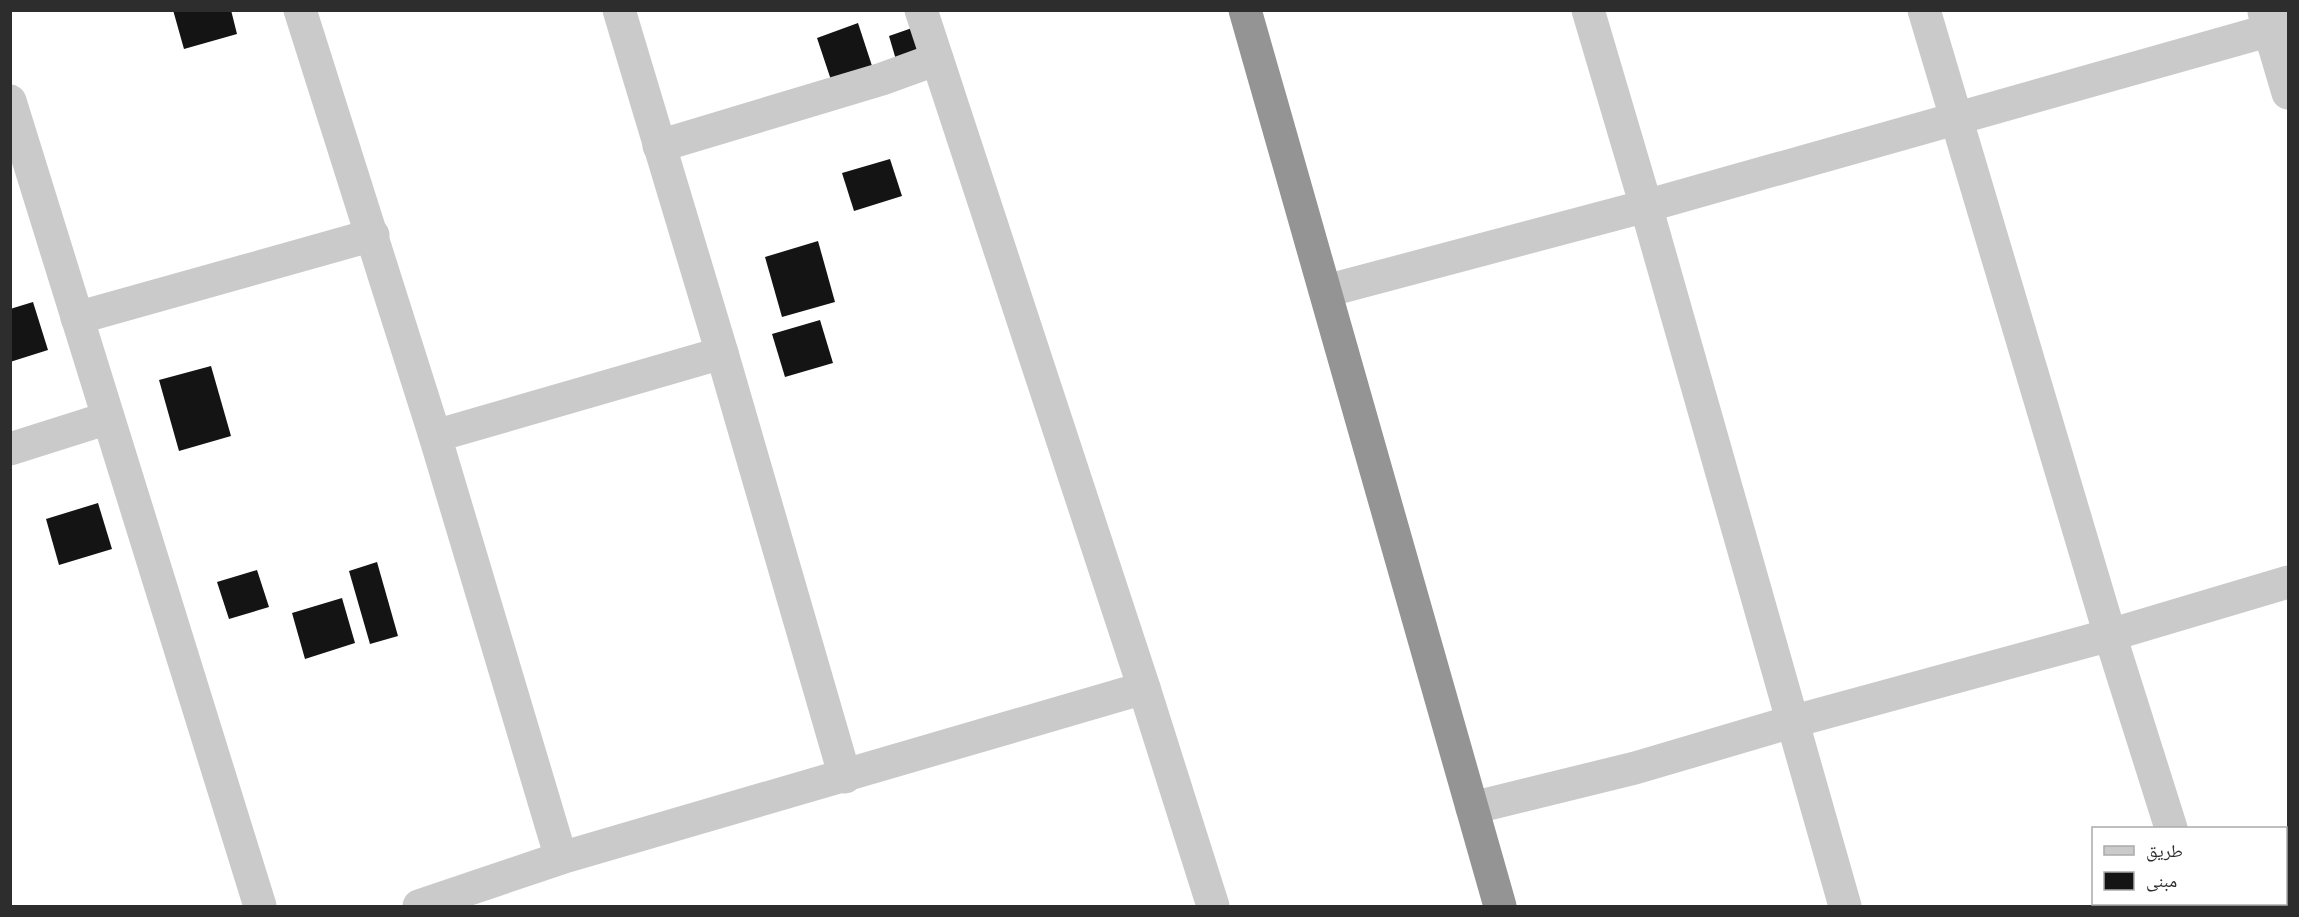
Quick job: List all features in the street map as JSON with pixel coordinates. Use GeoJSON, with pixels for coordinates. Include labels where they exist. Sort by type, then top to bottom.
{"type":"FeatureCollection","features":[{"type":"Feature","properties":{"kind":"highway"},"geometry":{"type":"LineString","coordinates":[[1245,10],[1500,906]]}},
{"type":"Feature","properties":{"kind":"street"},"geometry":{"type":"LineString","coordinates":[[300,10],[435,436],[561,858]]}},
{"type":"Feature","properties":{"kind":"street"},"geometry":{"type":"LineString","coordinates":[[619,10],[722,353],[845,777]]}},
{"type":"Feature","properties":{"kind":"street"},"geometry":{"type":"LineString","coordinates":[[921,10],[1144,688],[1213,906]]}},
{"type":"Feature","properties":{"kind":"street"},"geometry":{"type":"LineString","coordinates":[[1588,10],[1845,906]]}},
{"type":"Feature","properties":{"kind":"street"},"geometry":{"type":"LineString","coordinates":[[1924,10],[2110,635],[2171,827]]}},
{"type":"Feature","properties":{"kind":"street"},"geometry":{"type":"LineString","coordinates":[[1326,291],[1956,120],[2274,22],[2289,93]]}},
{"type":"Feature","properties":{"kind":"street"},"geometry":{"type":"LineString","coordinates":[[659,146],[882,79],[937,59]]}},
{"type":"Feature","properties":{"kind":"street"},"geometry":{"type":"LineString","coordinates":[[10,101],[260,906]]}},
{"type":"Feature","properties":{"kind":"street"},"geometry":{"type":"LineString","coordinates":[[76,318],[373,235]]}},
{"type":"Feature","properties":{"kind":"street"},"geometry":{"type":"LineString","coordinates":[[435,436],[722,353]]}},
{"type":"Feature","properties":{"kind":"street"},"geometry":{"type":"LineString","coordinates":[[10,449],[108,418]]}},
{"type":"Feature","properties":{"kind":"street"},"geometry":{"type":"LineString","coordinates":[[1472,808],[1635,768],[1791,722],[2110,635],[2289,582]]}},
{"type":"Feature","properties":{"kind":"street"},"geometry":{"type":"LineString","coordinates":[[419,906],[561,858],[1144,688]]}},
{"type":"Feature","properties":{"kind":"building"},"geometry":{"type":"Polygon","coordinates":[[[173,10],[231,10],[237,34],[184,49],[173,10]]]}},
{"type":"Feature","properties":{"kind":"building"},"geometry":{"type":"Polygon","coordinates":[[[858,23],[875,75],[834,89],[817,38],[858,23]]]}},
{"type":"Feature","properties":{"kind":"building"},"geometry":{"type":"Polygon","coordinates":[[[912,28],[922,62],[899,70],[889,36],[912,28]]]}},
{"type":"Feature","properties":{"kind":"building"},"geometry":{"type":"Polygon","coordinates":[[[890,159],[902,196],[854,211],[842,173],[890,159]]]}},
{"type":"Feature","properties":{"kind":"building"},"geometry":{"type":"Polygon","coordinates":[[[818,241],[835,302],[782,317],[765,257],[818,241]]]}},
{"type":"Feature","properties":{"kind":"building"},"geometry":{"type":"Polygon","coordinates":[[[33,302],[48,350],[10,362],[10,309],[33,302]]]}},
{"type":"Feature","properties":{"kind":"building"},"geometry":{"type":"Polygon","coordinates":[[[820,320],[833,363],[785,377],[772,334],[820,320]]]}},
{"type":"Feature","properties":{"kind":"building"},"geometry":{"type":"Polygon","coordinates":[[[211,366],[231,436],[179,451],[159,380],[211,366]]]}},
{"type":"Feature","properties":{"kind":"building"},"geometry":{"type":"Polygon","coordinates":[[[98,503],[112,549],[59,565],[46,519],[98,503]]]}},
{"type":"Feature","properties":{"kind":"building"},"geometry":{"type":"Polygon","coordinates":[[[377,562],[398,636],[370,644],[349,571],[377,562]]]}},
{"type":"Feature","properties":{"kind":"building"},"geometry":{"type":"Polygon","coordinates":[[[257,570],[269,607],[229,619],[217,582],[257,570]]]}},
{"type":"Feature","properties":{"kind":"building"},"geometry":{"type":"Polygon","coordinates":[[[342,598],[355,643],[305,659],[292,613],[342,598]]]}}]}
